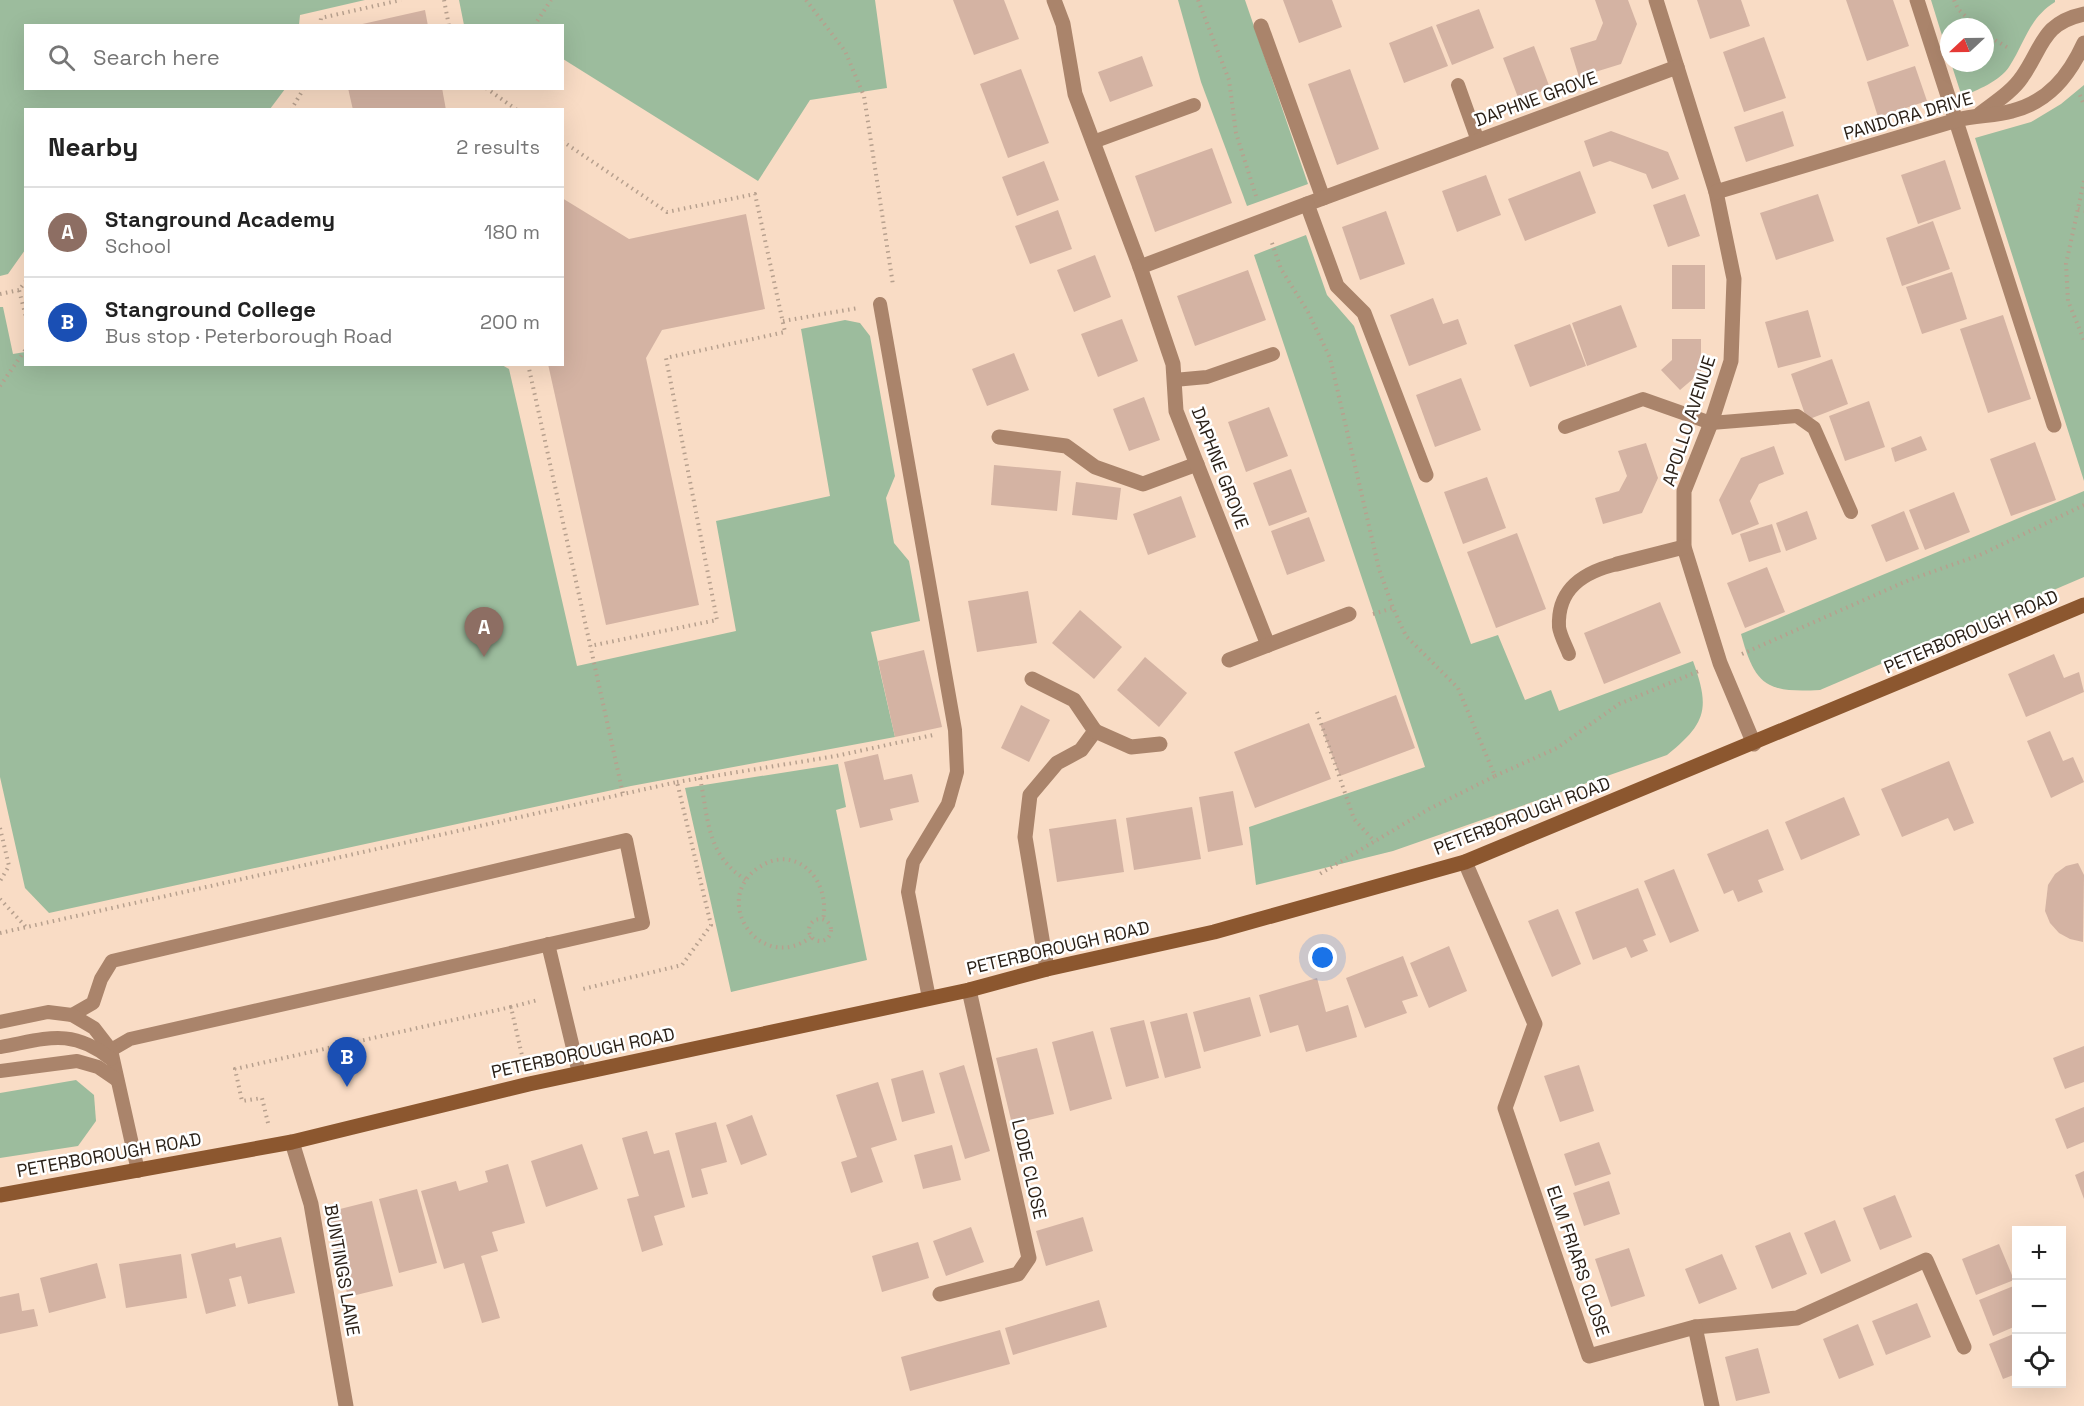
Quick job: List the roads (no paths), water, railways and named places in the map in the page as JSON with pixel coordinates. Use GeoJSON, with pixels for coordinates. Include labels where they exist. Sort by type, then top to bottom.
{"type":"FeatureCollection","features":[{"type":"Feature","properties":{"kind":"main road","name":"PETERBOROUGH ROAD"},"geometry":{"type":"LineString","coordinates":[[0,1195],[292,1142],[579,1073],[969,990],[1047,969],[1214,932],[1465,862],[1754,744],[2084,605]]}},
{"type":"Feature","properties":{"kind":"street","name":"DAPHNE GROVE"},"geometry":{"type":"LineString","coordinates":[[1054,0],[1063,24],[1075,94],[1140,267],[1173,364],[1176,411],[1268,645]]}},
{"type":"Feature","properties":{"kind":"street","name":"APOLLO AVENUE"},"geometry":{"type":"LineString","coordinates":[[1656,0],[1716,192],[1734,279],[1731,361],[1711,423],[1684,491],[1684,548],[1720,663],[1754,744]]}},
{"type":"Feature","properties":{"kind":"street"},"geometry":{"type":"LineString","coordinates":[[1917,0],[2054,425]]}},
{"type":"Feature","properties":{"kind":"street"},"geometry":{"type":"LineString","coordinates":[[1980,114],[2022,78],[2048,31],[2068,18],[2084,14]]}},
{"type":"Feature","properties":{"kind":"street"},"geometry":{"type":"LineString","coordinates":[[1262,26],[1323,198]]}},
{"type":"Feature","properties":{"kind":"street","name":"PANDORA DRIVE"},"geometry":{"type":"LineString","coordinates":[[1716,192],[1957,120],[1980,114],[2011,112],[2040,101],[2066,77],[2084,43]]}},
{"type":"Feature","properties":{"kind":"street","name":"DAPHNE GROVE"},"geometry":{"type":"LineString","coordinates":[[1140,267],[1677,67]]}},
{"type":"Feature","properties":{"kind":"street"},"geometry":{"type":"LineString","coordinates":[[1307,204],[1337,286],[1364,313],[1426,475]]}},
{"type":"Feature","properties":{"kind":"street"},"geometry":{"type":"LineString","coordinates":[[999,437],[1066,446],[1095,467],[1143,484],[1197,464]]}},
{"type":"Feature","properties":{"kind":"street"},"geometry":{"type":"LineString","coordinates":[[1617,564],[1684,548]]}},
{"type":"Feature","properties":{"kind":"street"},"geometry":{"type":"LineString","coordinates":[[1229,660],[1349,614]]}},
{"type":"Feature","properties":{"kind":"street"},"geometry":{"type":"LineString","coordinates":[[1032,679],[1074,700],[1095,730],[1131,747],[1160,744]]}},
{"type":"Feature","properties":{"kind":"street"},"geometry":{"type":"LineString","coordinates":[[1047,969],[1025,837],[1030,795],[1057,763],[1081,750],[1095,730]]}},
{"type":"Feature","properties":{"kind":"street","name":"ELM FRIARS CLOSE"},"geometry":{"type":"LineString","coordinates":[[1465,862],[1535,1024],[1505,1108],[1589,1356],[1695,1327],[1797,1318],[1926,1260],[1964,1347]]}},
{"type":"Feature","properties":{"kind":"street","name":"LODE CLOSE"},"geometry":{"type":"LineString","coordinates":[[940,1294],[1018,1274],[1029,1258],[969,990]]}},
{"type":"Feature","properties":{"kind":"street","name":"BUNTINGS LANE"},"geometry":{"type":"LineString","coordinates":[[292,1142],[311,1204],[346,1406]]}},
{"type":"Feature","properties":{"kind":"street"},"geometry":{"type":"LineString","coordinates":[[1695,1327],[1712,1406]]}},
{"type":"Feature","properties":{"kind":"lane"},"geometry":{"type":"LineString","coordinates":[[1458,85],[1478,141]]}},
{"type":"Feature","properties":{"kind":"lane"},"geometry":{"type":"LineString","coordinates":[[1093,142],[1194,105]]}},
{"type":"Feature","properties":{"kind":"lane"},"geometry":{"type":"LineString","coordinates":[[880,304],[956,730],[957,772],[948,804],[914,862],[908,892],[929,998]]}},
{"type":"Feature","properties":{"kind":"lane"},"geometry":{"type":"LineString","coordinates":[[1174,380],[1207,377],[1273,354]]}},
{"type":"Feature","properties":{"kind":"lane"},"geometry":{"type":"LineString","coordinates":[[1565,427],[1642,399],[1711,423],[1797,416],[1814,428],[1851,512]]}},
{"type":"Feature","properties":{"kind":"lane"},"geometry":{"type":"LineString","coordinates":[[1569,654],[1559,628],[1563,604],[1573,584],[1591,571],[1617,564]]}},
{"type":"Feature","properties":{"kind":"lane"},"geometry":{"type":"LineString","coordinates":[[72,1015],[93,1003],[101,979],[112,961],[626,840],[644,923],[130,1039],[112,1055]]}},
{"type":"Feature","properties":{"kind":"lane"},"geometry":{"type":"LineString","coordinates":[[548,944],[579,1073]]}},
{"type":"Feature","properties":{"kind":"lane"},"geometry":{"type":"LineString","coordinates":[[0,1022],[48,1012],[72,1015],[94,1028],[112,1055],[138,1171]]}},
{"type":"Feature","properties":{"kind":"lane"},"geometry":{"type":"LineString","coordinates":[[0,1047],[48,1038],[73,1038],[112,1055]]}},
{"type":"Feature","properties":{"kind":"lane"},"geometry":{"type":"LineString","coordinates":[[0,1071],[77,1061],[98,1067],[117,1080]]}},
{"type":"Feature","properties":{"kind":"place","name":"Stanground Academy"},"geometry":{"type":"Point","coordinates":[484,657]}},
{"type":"Feature","properties":{"kind":"place","name":"Stanground College"},"geometry":{"type":"Point","coordinates":[347,1087]}}]}
